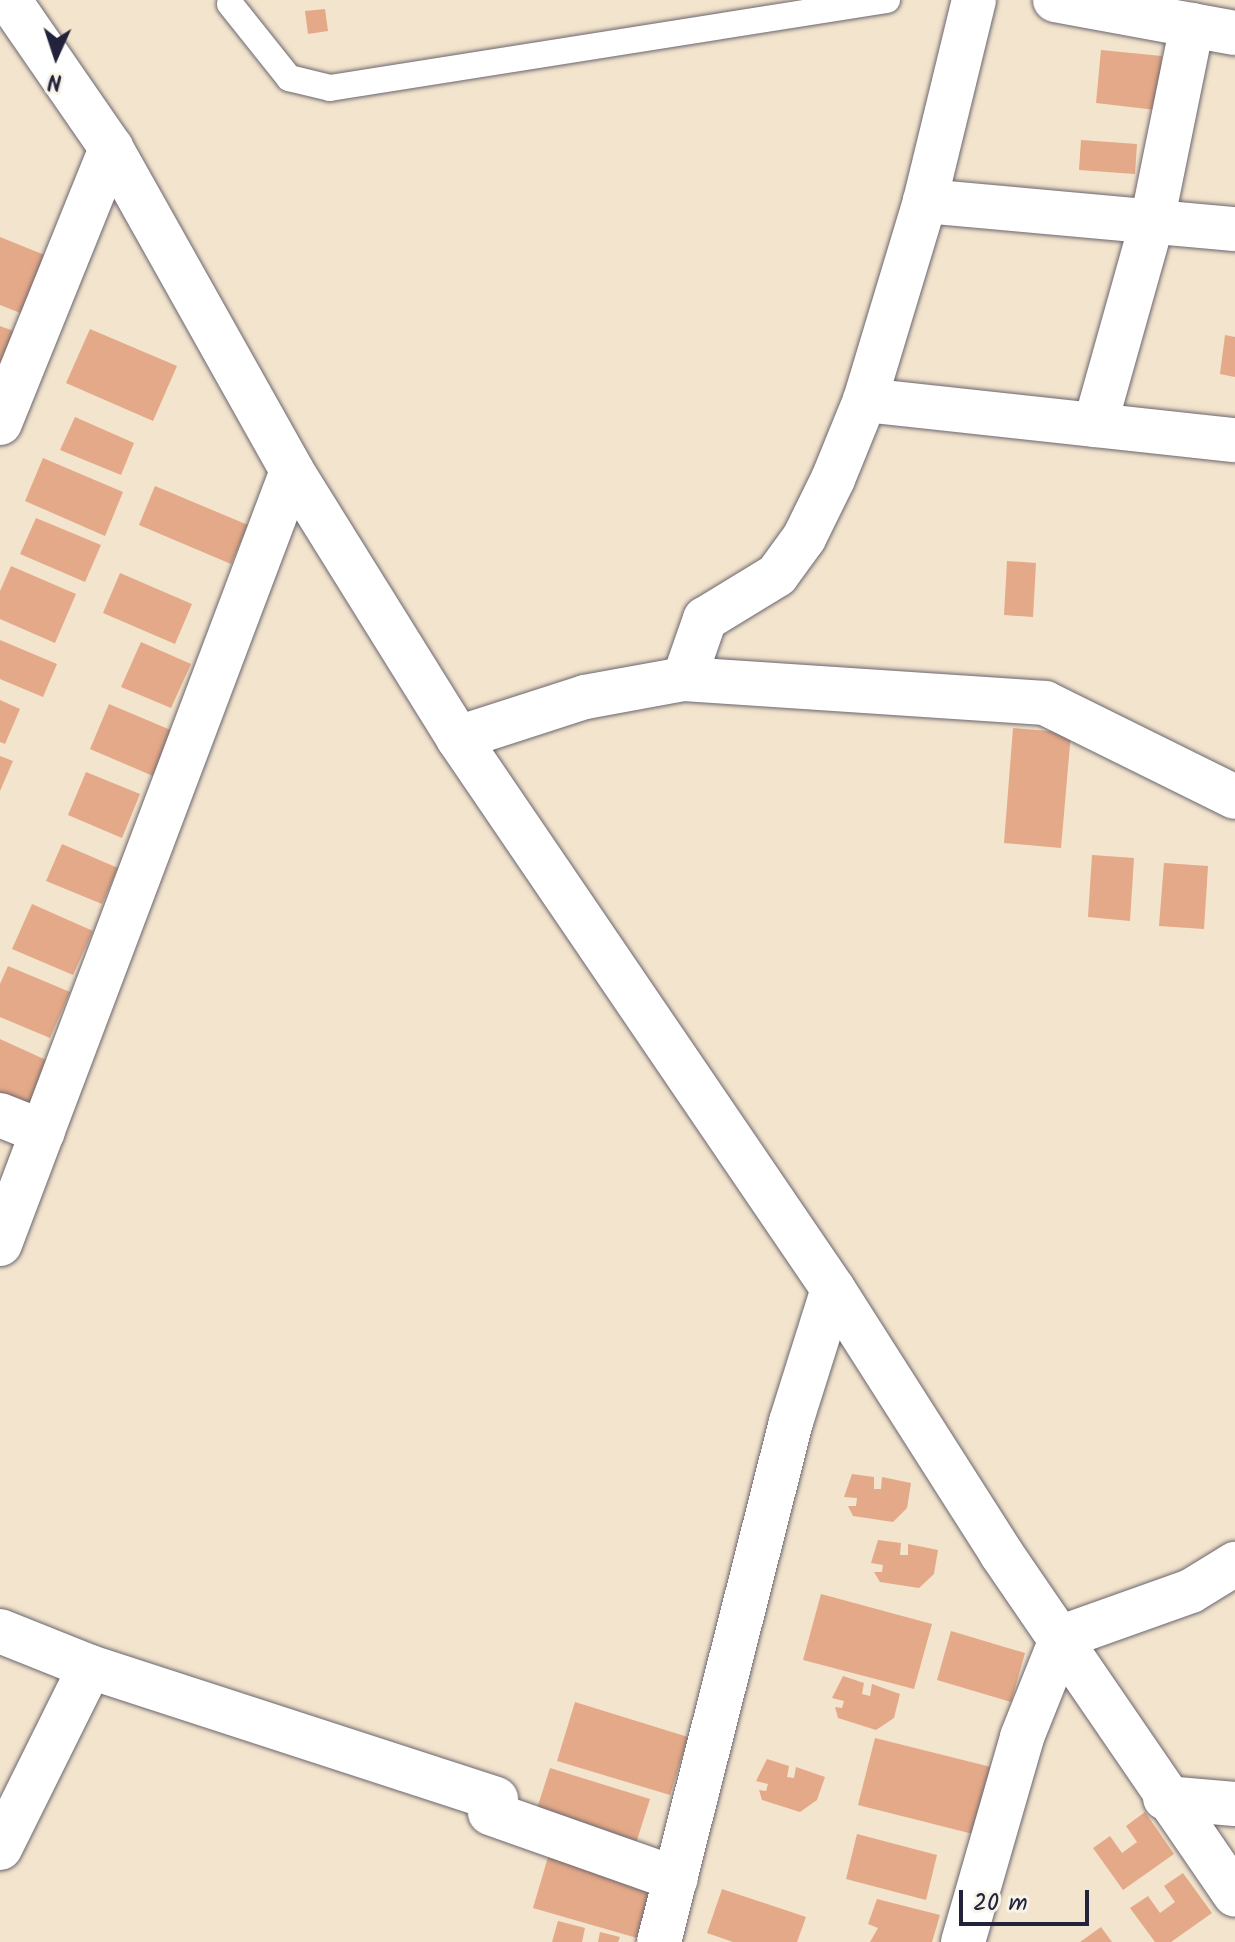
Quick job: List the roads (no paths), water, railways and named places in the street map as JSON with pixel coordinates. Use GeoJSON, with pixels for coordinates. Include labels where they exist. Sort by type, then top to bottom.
{"type":"FeatureCollection","features":[{"type":"Feature","properties":{"kind":"street"},"geometry":{"type":"LineString","coordinates":[[9,0],[111,148],[292,471],[458,738],[833,1289],[1001,1553],[1062,1637],[1165,1798],[1235,1895]]}},
{"type":"Feature","properties":{"kind":"street"},"geometry":{"type":"LineString","coordinates":[[684,679],[705,619],[777,575],[804,538],[865,400],[925,201],[974,0]]}},
{"type":"Feature","properties":{"kind":"street"},"geometry":{"type":"LineString","coordinates":[[1055,0],[1235,33]]}},
{"type":"Feature","properties":{"kind":"street"},"geometry":{"type":"LineString","coordinates":[[1095,425],[1152,222],[1192,25]]}},
{"type":"Feature","properties":{"kind":"street"},"geometry":{"type":"LineString","coordinates":[[0,423],[111,148]]}},
{"type":"Feature","properties":{"kind":"street"},"geometry":{"type":"LineString","coordinates":[[925,201],[1235,229]]}},
{"type":"Feature","properties":{"kind":"street"},"geometry":{"type":"LineString","coordinates":[[865,400],[1235,440]]}},
{"type":"Feature","properties":{"kind":"street"},"geometry":{"type":"LineString","coordinates":[[0,1244],[292,471]]}},
{"type":"Feature","properties":{"kind":"street"},"geometry":{"type":"LineString","coordinates":[[458,738],[585,697],[684,679],[1045,703],[1235,797]]}},
{"type":"Feature","properties":{"kind":"street"},"geometry":{"type":"LineString","coordinates":[[0,1115],[43,1132]]}},
{"type":"Feature","properties":{"kind":"street"},"geometry":{"type":"LineString","coordinates":[[659,1942],[791,1422],[833,1289]]}},
{"type":"Feature","properties":{"kind":"street"},"geometry":{"type":"LineString","coordinates":[[963,1942],[1022,1737],[1062,1637],[1191,1591],[1235,1564]]}},
{"type":"Feature","properties":{"kind":"street"},"geometry":{"type":"LineString","coordinates":[[0,1631],[90,1667],[493,1806],[676,1879]]}},
{"type":"Feature","properties":{"kind":"street"},"geometry":{"type":"LineString","coordinates":[[0,1848],[90,1667]]}},
{"type":"Feature","properties":{"kind":"street"},"geometry":{"type":"LineString","coordinates":[[1165,1798],[1235,1804]]}},
{"type":"Feature","properties":{"kind":"lane"},"geometry":{"type":"LineString","coordinates":[[235,1],[289,78],[330,88],[887,0]]}}]}
